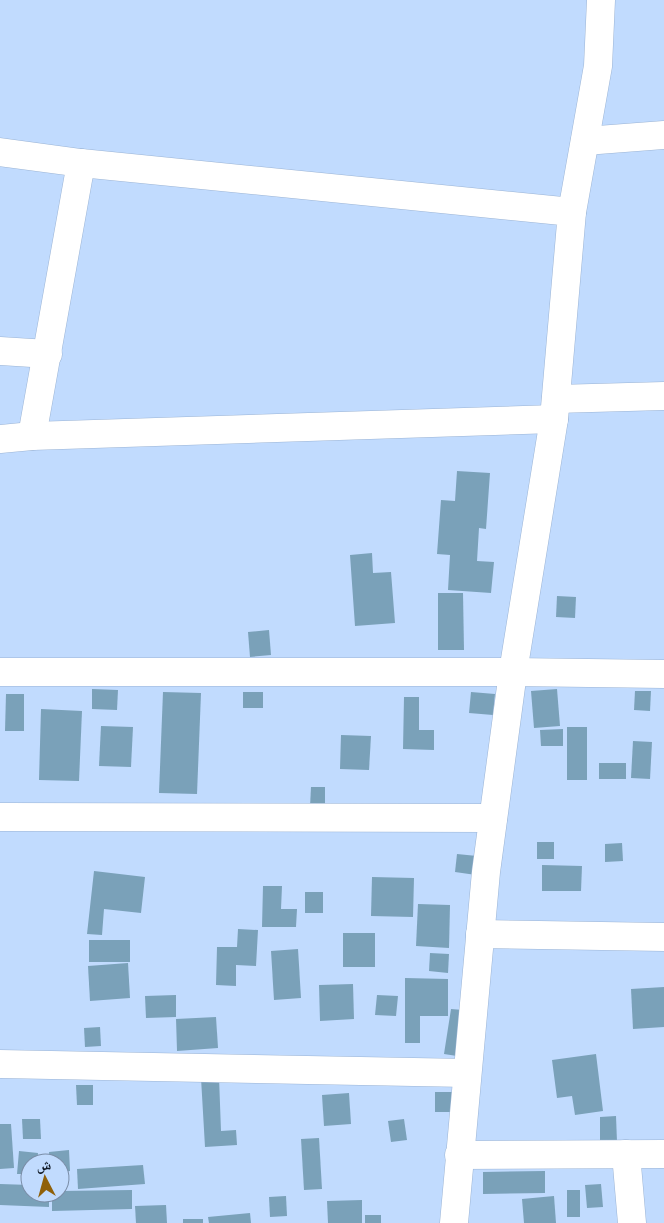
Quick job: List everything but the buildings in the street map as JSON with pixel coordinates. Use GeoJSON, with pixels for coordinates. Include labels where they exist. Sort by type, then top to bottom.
{"type":"FeatureCollection","features":[{"type":"Feature","properties":{"kind":"street"},"geometry":{"type":"LineString","coordinates":[[454,1223],[480,934],[493,818],[555,409],[572,212],[598,66],[601,0]]}},
{"type":"Feature","properties":{"kind":"street"},"geometry":{"type":"LineString","coordinates":[[585,141],[664,135]]}},
{"type":"Feature","properties":{"kind":"street"},"geometry":{"type":"LineString","coordinates":[[0,152],[81,163],[572,212]]}},
{"type":"Feature","properties":{"kind":"street"},"geometry":{"type":"LineString","coordinates":[[32,436],[81,163]]}},
{"type":"Feature","properties":{"kind":"street"},"geometry":{"type":"LineString","coordinates":[[0,351],[48,354]]}},
{"type":"Feature","properties":{"kind":"street"},"geometry":{"type":"LineString","coordinates":[[0,439],[555,409],[664,396]]}},
{"type":"Feature","properties":{"kind":"street"},"geometry":{"type":"LineString","coordinates":[[0,672],[514,672],[664,674]]}},
{"type":"Feature","properties":{"kind":"street"},"geometry":{"type":"LineString","coordinates":[[0,817],[493,818]]}},
{"type":"Feature","properties":{"kind":"street"},"geometry":{"type":"LineString","coordinates":[[480,934],[664,937]]}},
{"type":"Feature","properties":{"kind":"street"},"geometry":{"type":"LineString","coordinates":[[0,1064],[467,1073]]}},
{"type":"Feature","properties":{"kind":"street"},"geometry":{"type":"LineString","coordinates":[[626,1154],[632,1223]]}},
{"type":"Feature","properties":{"kind":"street"},"geometry":{"type":"LineString","coordinates":[[459,1155],[664,1154]]}}]}
